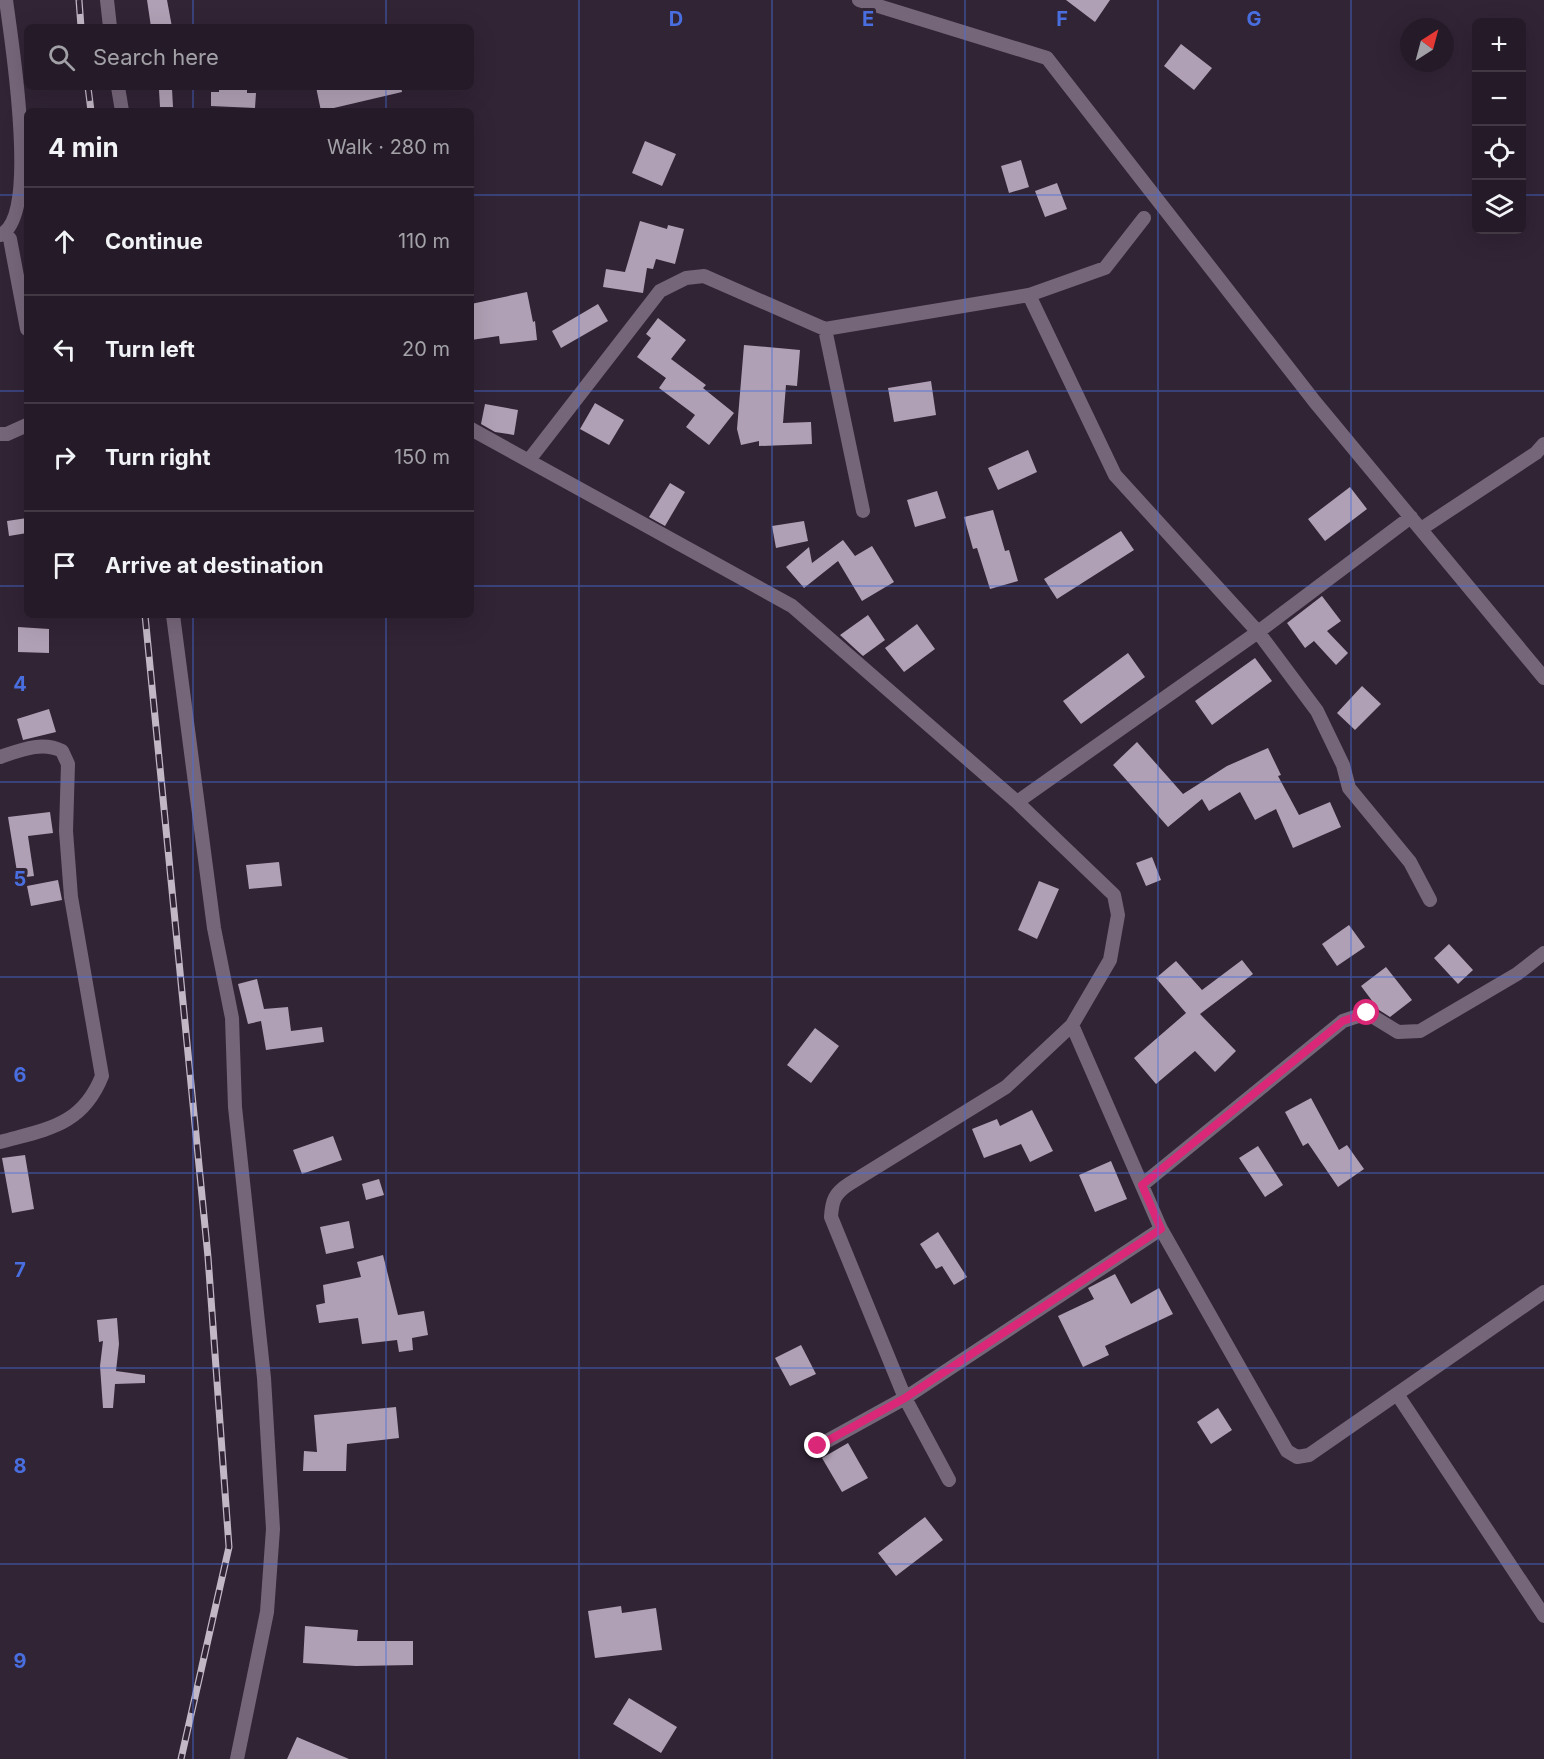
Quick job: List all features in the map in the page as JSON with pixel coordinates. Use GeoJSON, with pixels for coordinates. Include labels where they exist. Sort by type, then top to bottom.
{"type":"FeatureCollection","features":[{"type":"Feature","properties":{"kind":"street"},"geometry":{"type":"LineString","coordinates":[[6,0],[20,109],[20,195],[17,213],[2,234],[10,239],[24,314]]}},
{"type":"Feature","properties":{"kind":"street"},"geometry":{"type":"LineString","coordinates":[[107,0],[110,24]]}},
{"type":"Feature","properties":{"kind":"street"},"geometry":{"type":"LineString","coordinates":[[859,0],[1047,58],[1315,402],[1544,678]]}},
{"type":"Feature","properties":{"kind":"street"},"geometry":{"type":"LineString","coordinates":[[118,90],[122,108]]}},
{"type":"Feature","properties":{"kind":"street"},"geometry":{"type":"LineString","coordinates":[[529,460],[660,291],[686,278],[704,276],[825,329],[1029,295],[1105,268],[1144,219]]}},
{"type":"Feature","properties":{"kind":"street"},"geometry":{"type":"LineString","coordinates":[[1029,295],[1115,475],[1258,632],[1317,711],[1343,765],[1349,788],[1410,862],[1430,900]]}},
{"type":"Feature","properties":{"kind":"street"},"geometry":{"type":"LineString","coordinates":[[825,329],[863,512]]}},
{"type":"Feature","properties":{"kind":"street"},"geometry":{"type":"LineString","coordinates":[[0,434],[7,434],[24,426]]}},
{"type":"Feature","properties":{"kind":"street"},"geometry":{"type":"LineString","coordinates":[[474,431],[792,606],[1017,802],[1114,895],[1118,915],[1110,960],[1072,1025],[1006,1088],[849,1184],[837,1192],[832,1202],[831,1216],[905,1398],[949,1480]]}},
{"type":"Feature","properties":{"kind":"street"},"geometry":{"type":"LineString","coordinates":[[1421,529],[1536,453],[1544,444]]}},
{"type":"Feature","properties":{"kind":"street"},"geometry":{"type":"LineString","coordinates":[[1017,802],[1258,632],[1411,518]]}},
{"type":"Feature","properties":{"kind":"street"},"geometry":{"type":"LineString","coordinates":[[173,618],[212,917],[232,1018],[235,1107],[264,1378],[273,1529],[267,1612],[237,1759]]}},
{"type":"Feature","properties":{"kind":"street"},"geometry":{"type":"LineString","coordinates":[[0,757],[28,748],[51,745],[62,751],[68,764],[66,831],[71,897],[102,1076],[95,1095],[78,1114],[56,1126],[0,1142]]}},
{"type":"Feature","properties":{"kind":"street"},"geometry":{"type":"LineString","coordinates":[[1142,1185],[1343,1021],[1367,1013],[1398,1032],[1420,1031],[1517,974],[1544,953]]}},
{"type":"Feature","properties":{"kind":"street"},"geometry":{"type":"LineString","coordinates":[[1072,1025],[1161,1229],[1287,1451],[1297,1457],[1309,1455],[1543,1294]]}},
{"type":"Feature","properties":{"kind":"street"},"geometry":{"type":"LineString","coordinates":[[818,1446],[905,1398],[1161,1229]]}},
{"type":"Feature","properties":{"kind":"street"},"geometry":{"type":"LineString","coordinates":[[1397,1394],[1544,1616]]}},
{"type":"Feature","properties":{"kind":"building"},"geometry":{"type":"Polygon","coordinates":[[[147,0],[167,0],[171,24],[151,24],[147,0]]]}},
{"type":"Feature","properties":{"kind":"building"},"geometry":{"type":"Polygon","coordinates":[[[1066,0],[1110,0],[1095,22],[1066,0]]]}},
{"type":"Feature","properties":{"kind":"building"},"geometry":{"type":"Polygon","coordinates":[[[1181,44],[1212,68],[1194,90],[1164,66],[1181,44]]]}},
{"type":"Feature","properties":{"kind":"building"},"geometry":{"type":"Polygon","coordinates":[[[159,90],[172,90],[173,107],[160,107],[159,90]]]}},
{"type":"Feature","properties":{"kind":"building"},"geometry":{"type":"Polygon","coordinates":[[[219,90],[247,90],[247,93],[256,93],[255,108],[211,106],[211,92],[219,92],[219,90]]]}},
{"type":"Feature","properties":{"kind":"building"},"geometry":{"type":"Polygon","coordinates":[[[317,90],[402,90],[402,92],[334,108],[320,108],[317,90]]]}},
{"type":"Feature","properties":{"kind":"building"},"geometry":{"type":"Polygon","coordinates":[[[645,141],[676,154],[662,186],[632,173],[645,141]]]}},
{"type":"Feature","properties":{"kind":"building"},"geometry":{"type":"Polygon","coordinates":[[[1021,160],[1029,187],[1009,193],[1001,166],[1021,160]]]}},
{"type":"Feature","properties":{"kind":"building"},"geometry":{"type":"Polygon","coordinates":[[[1057,183],[1067,209],[1045,217],[1035,191],[1057,183]]]}},
{"type":"Feature","properties":{"kind":"building"},"geometry":{"type":"Polygon","coordinates":[[[640,221],[667,229],[668,225],[684,229],[675,264],[656,259],[653,269],[647,268],[643,293],[603,287],[606,269],[625,272],[640,221]]]}},
{"type":"Feature","properties":{"kind":"building"},"geometry":{"type":"Polygon","coordinates":[[[527,292],[533,322],[535,321],[537,340],[500,344],[499,336],[474,340],[474,303],[527,292]]]}},
{"type":"Feature","properties":{"kind":"building"},"geometry":{"type":"Polygon","coordinates":[[[598,304],[608,321],[561,348],[552,331],[598,304]]]}},
{"type":"Feature","properties":{"kind":"building"},"geometry":{"type":"Polygon","coordinates":[[[658,318],[686,340],[671,359],[706,385],[703,388],[734,413],[709,445],[686,427],[695,415],[659,388],[666,378],[637,357],[651,338],[646,334],[658,318]]]}},
{"type":"Feature","properties":{"kind":"building"},"geometry":{"type":"Polygon","coordinates":[[[744,345],[800,350],[797,386],[786,385],[783,423],[811,422],[812,444],[759,446],[759,441],[741,445],[737,429],[744,345]]]}},
{"type":"Feature","properties":{"kind":"building"},"geometry":{"type":"Polygon","coordinates":[[[931,381],[936,415],[894,422],[888,388],[931,381]]]}},
{"type":"Feature","properties":{"kind":"building"},"geometry":{"type":"Polygon","coordinates":[[[595,403],[624,420],[609,445],[580,429],[595,403]]]}},
{"type":"Feature","properties":{"kind":"building"},"geometry":{"type":"Polygon","coordinates":[[[485,404],[518,410],[514,435],[495,432],[481,424],[485,404]]]}},
{"type":"Feature","properties":{"kind":"building"},"geometry":{"type":"Polygon","coordinates":[[[1028,450],[1037,472],[998,490],[988,468],[1028,450]]]}},
{"type":"Feature","properties":{"kind":"building"},"geometry":{"type":"Polygon","coordinates":[[[670,483],[685,492],[665,526],[649,517],[670,483]]]}},
{"type":"Feature","properties":{"kind":"building"},"geometry":{"type":"Polygon","coordinates":[[[1350,487],[1367,509],[1325,541],[1308,519],[1350,487]]]}},
{"type":"Feature","properties":{"kind":"building"},"geometry":{"type":"Polygon","coordinates":[[[937,491],[946,518],[915,527],[907,500],[937,491]]]}},
{"type":"Feature","properties":{"kind":"building"},"geometry":{"type":"Polygon","coordinates":[[[993,510],[1005,551],[1009,550],[1018,581],[990,589],[977,548],[973,549],[964,517],[993,510]]]}},
{"type":"Feature","properties":{"kind":"building"},"geometry":{"type":"Polygon","coordinates":[[[24,518],[24,534],[9,536],[7,521],[24,518]]]}},
{"type":"Feature","properties":{"kind":"building"},"geometry":{"type":"Polygon","coordinates":[[[804,521],[808,541],[776,548],[772,526],[804,521]]]}},
{"type":"Feature","properties":{"kind":"building"},"geometry":{"type":"Polygon","coordinates":[[[1121,531],[1134,550],[1057,599],[1044,579],[1121,531]]]}},
{"type":"Feature","properties":{"kind":"building"},"geometry":{"type":"Polygon","coordinates":[[[843,540],[855,556],[872,546],[894,582],[862,601],[838,561],[804,588],[786,567],[809,547],[812,563],[843,540]]]}},
{"type":"Feature","properties":{"kind":"building"},"geometry":{"type":"Polygon","coordinates":[[[1322,596],[1341,621],[1327,631],[1348,653],[1336,665],[1314,641],[1305,648],[1287,623],[1322,596]]]}},
{"type":"Feature","properties":{"kind":"building"},"geometry":{"type":"Polygon","coordinates":[[[868,615],[885,640],[863,656],[840,635],[868,615]]]}},
{"type":"Feature","properties":{"kind":"building"},"geometry":{"type":"Polygon","coordinates":[[[917,624],[935,649],[904,672],[885,648],[917,624]]]}},
{"type":"Feature","properties":{"kind":"building"},"geometry":{"type":"Polygon","coordinates":[[[18,627],[49,629],[49,653],[18,652],[18,627]]]}},
{"type":"Feature","properties":{"kind":"building"},"geometry":{"type":"Polygon","coordinates":[[[1128,653],[1145,677],[1081,724],[1063,701],[1128,653]]]}},
{"type":"Feature","properties":{"kind":"building"},"geometry":{"type":"Polygon","coordinates":[[[1255,658],[1272,681],[1212,725],[1195,701],[1255,658]]]}},
{"type":"Feature","properties":{"kind":"building"},"geometry":{"type":"Polygon","coordinates":[[[1362,686],[1381,704],[1355,730],[1337,713],[1362,686]]]}},
{"type":"Feature","properties":{"kind":"building"},"geometry":{"type":"Polygon","coordinates":[[[49,709],[56,732],[23,740],[17,719],[49,709]]]}},
{"type":"Feature","properties":{"kind":"building"},"geometry":{"type":"Polygon","coordinates":[[[1137,742],[1183,794],[1227,766],[1268,748],[1281,775],[1278,776],[1299,815],[1330,802],[1341,827],[1293,848],[1276,809],[1255,820],[1240,792],[1209,811],[1202,799],[1168,827],[1113,765],[1137,742]]]}},
{"type":"Feature","properties":{"kind":"building"},"geometry":{"type":"Polygon","coordinates":[[[50,812],[53,833],[28,836],[34,876],[18,878],[8,817],[50,812]]]}},
{"type":"Feature","properties":{"kind":"building"},"geometry":{"type":"Polygon","coordinates":[[[1152,857],[1161,880],[1146,886],[1136,863],[1152,857]]]}},
{"type":"Feature","properties":{"kind":"building"},"geometry":{"type":"Polygon","coordinates":[[[279,862],[282,886],[249,889],[246,865],[279,862]]]}},
{"type":"Feature","properties":{"kind":"building"},"geometry":{"type":"Polygon","coordinates":[[[58,880],[62,900],[31,906],[27,886],[58,880]]]}},
{"type":"Feature","properties":{"kind":"building"},"geometry":{"type":"Polygon","coordinates":[[[1039,881],[1059,889],[1037,939],[1018,930],[1039,881]]]}},
{"type":"Feature","properties":{"kind":"building"},"geometry":{"type":"Polygon","coordinates":[[[1349,925],[1365,947],[1337,966],[1322,944],[1349,925]]]}},
{"type":"Feature","properties":{"kind":"building"},"geometry":{"type":"Polygon","coordinates":[[[1449,944],[1473,970],[1458,984],[1434,958],[1449,944]]]}},
{"type":"Feature","properties":{"kind":"building"},"geometry":{"type":"Polygon","coordinates":[[[1242,960],[1253,974],[1200,1014],[1236,1051],[1215,1072],[1195,1051],[1156,1084],[1134,1058],[1186,1013],[1156,978],[1176,961],[1202,990],[1242,960]]]}},
{"type":"Feature","properties":{"kind":"building"},"geometry":{"type":"Polygon","coordinates":[[[1386,967],[1412,1000],[1390,1017],[1379,1010],[1361,986],[1386,967]]]}},
{"type":"Feature","properties":{"kind":"building"},"geometry":{"type":"Polygon","coordinates":[[[257,979],[264,1009],[288,1007],[291,1031],[322,1027],[324,1042],[266,1050],[261,1021],[248,1024],[238,984],[257,979]]]}},
{"type":"Feature","properties":{"kind":"building"},"geometry":{"type":"Polygon","coordinates":[[[815,1028],[839,1046],[811,1083],[787,1065],[815,1028]]]}},
{"type":"Feature","properties":{"kind":"building"},"geometry":{"type":"Polygon","coordinates":[[[1311,1098],[1339,1150],[1347,1145],[1364,1169],[1338,1187],[1308,1143],[1303,1146],[1285,1112],[1311,1098]]]}},
{"type":"Feature","properties":{"kind":"building"},"geometry":{"type":"Polygon","coordinates":[[[1032,1110],[1053,1151],[1030,1162],[1021,1144],[984,1158],[972,1129],[997,1119],[1000,1126],[1032,1110]]]}},
{"type":"Feature","properties":{"kind":"building"},"geometry":{"type":"Polygon","coordinates":[[[333,1136],[342,1160],[302,1174],[293,1150],[333,1136]]]}},
{"type":"Feature","properties":{"kind":"building"},"geometry":{"type":"Polygon","coordinates":[[[1258,1146],[1283,1185],[1265,1197],[1239,1158],[1258,1146]]]}},
{"type":"Feature","properties":{"kind":"building"},"geometry":{"type":"Polygon","coordinates":[[[25,1155],[34,1209],[12,1213],[2,1158],[25,1155]]]}},
{"type":"Feature","properties":{"kind":"building"},"geometry":{"type":"Polygon","coordinates":[[[1111,1161],[1127,1199],[1095,1212],[1079,1175],[1111,1161]]]}},
{"type":"Feature","properties":{"kind":"building"},"geometry":{"type":"Polygon","coordinates":[[[379,1179],[384,1195],[366,1200],[362,1184],[379,1179]]]}},
{"type":"Feature","properties":{"kind":"building"},"geometry":{"type":"Polygon","coordinates":[[[349,1221],[354,1248],[326,1254],[320,1227],[349,1221]]]}},
{"type":"Feature","properties":{"kind":"building"},"geometry":{"type":"Polygon","coordinates":[[[938,1232],[967,1277],[954,1285],[942,1266],[936,1269],[920,1244],[938,1232]]]}},
{"type":"Feature","properties":{"kind":"building"},"geometry":{"type":"Polygon","coordinates":[[[383,1255],[398,1315],[424,1311],[428,1335],[412,1338],[413,1350],[399,1352],[397,1340],[362,1344],[358,1318],[319,1323],[316,1305],[325,1303],[323,1285],[361,1277],[357,1262],[383,1255]]]}},
{"type":"Feature","properties":{"kind":"building"},"geometry":{"type":"Polygon","coordinates":[[[1115,1274],[1131,1304],[1159,1288],[1173,1314],[1105,1346],[1109,1355],[1083,1367],[1058,1316],[1094,1299],[1088,1288],[1115,1274]]]}},
{"type":"Feature","properties":{"kind":"building"},"geometry":{"type":"Polygon","coordinates":[[[117,1318],[119,1344],[116,1371],[145,1375],[145,1383],[115,1384],[113,1408],[103,1408],[100,1366],[103,1341],[99,1342],[97,1320],[117,1318]]]}},
{"type":"Feature","properties":{"kind":"building"},"geometry":{"type":"Polygon","coordinates":[[[801,1345],[816,1374],[790,1386],[775,1358],[801,1345]]]}},
{"type":"Feature","properties":{"kind":"building"},"geometry":{"type":"Polygon","coordinates":[[[396,1407],[399,1438],[347,1444],[346,1471],[303,1471],[304,1451],[317,1452],[314,1415],[396,1407]]]}},
{"type":"Feature","properties":{"kind":"building"},"geometry":{"type":"Polygon","coordinates":[[[1218,1408],[1232,1430],[1211,1444],[1197,1422],[1218,1408]]]}},
{"type":"Feature","properties":{"kind":"building"},"geometry":{"type":"Polygon","coordinates":[[[848,1443],[868,1478],[842,1492],[822,1458],[848,1443]]]}},
{"type":"Feature","properties":{"kind":"building"},"geometry":{"type":"Polygon","coordinates":[[[925,1517],[943,1540],[896,1576],[878,1553],[925,1517]]]}},
{"type":"Feature","properties":{"kind":"building"},"geometry":{"type":"Polygon","coordinates":[[[621,1606],[622,1613],[656,1608],[662,1650],[595,1658],[588,1611],[621,1606]]]}},
{"type":"Feature","properties":{"kind":"building"},"geometry":{"type":"Polygon","coordinates":[[[305,1626],[358,1630],[357,1641],[413,1641],[413,1665],[356,1666],[303,1663],[305,1626]]]}},
{"type":"Feature","properties":{"kind":"building"},"geometry":{"type":"Polygon","coordinates":[[[629,1698],[677,1727],[661,1753],[613,1724],[629,1698]]]}},
{"type":"Feature","properties":{"kind":"building"},"geometry":{"type":"Polygon","coordinates":[[[297,1737],[349,1759],[287,1759],[297,1737]]]}},
{"type":"Feature","properties":{"kind":"railway"},"geometry":{"type":"LineString","coordinates":[[79,0],[81,24]]}},
{"type":"Feature","properties":{"kind":"railway"},"geometry":{"type":"LineString","coordinates":[[88,90],[91,108]]}},
{"type":"Feature","properties":{"kind":"railway"},"geometry":{"type":"LineString","coordinates":[[145,618],[208,1257],[229,1547],[181,1759]]}},
{"type":"Feature","properties":{"kind":"route"},"geometry":{"type":"LineString","coordinates":[[818,1446],[905,1398],[1161,1229],[1142,1185],[1343,1021],[1367,1013]]}}]}
